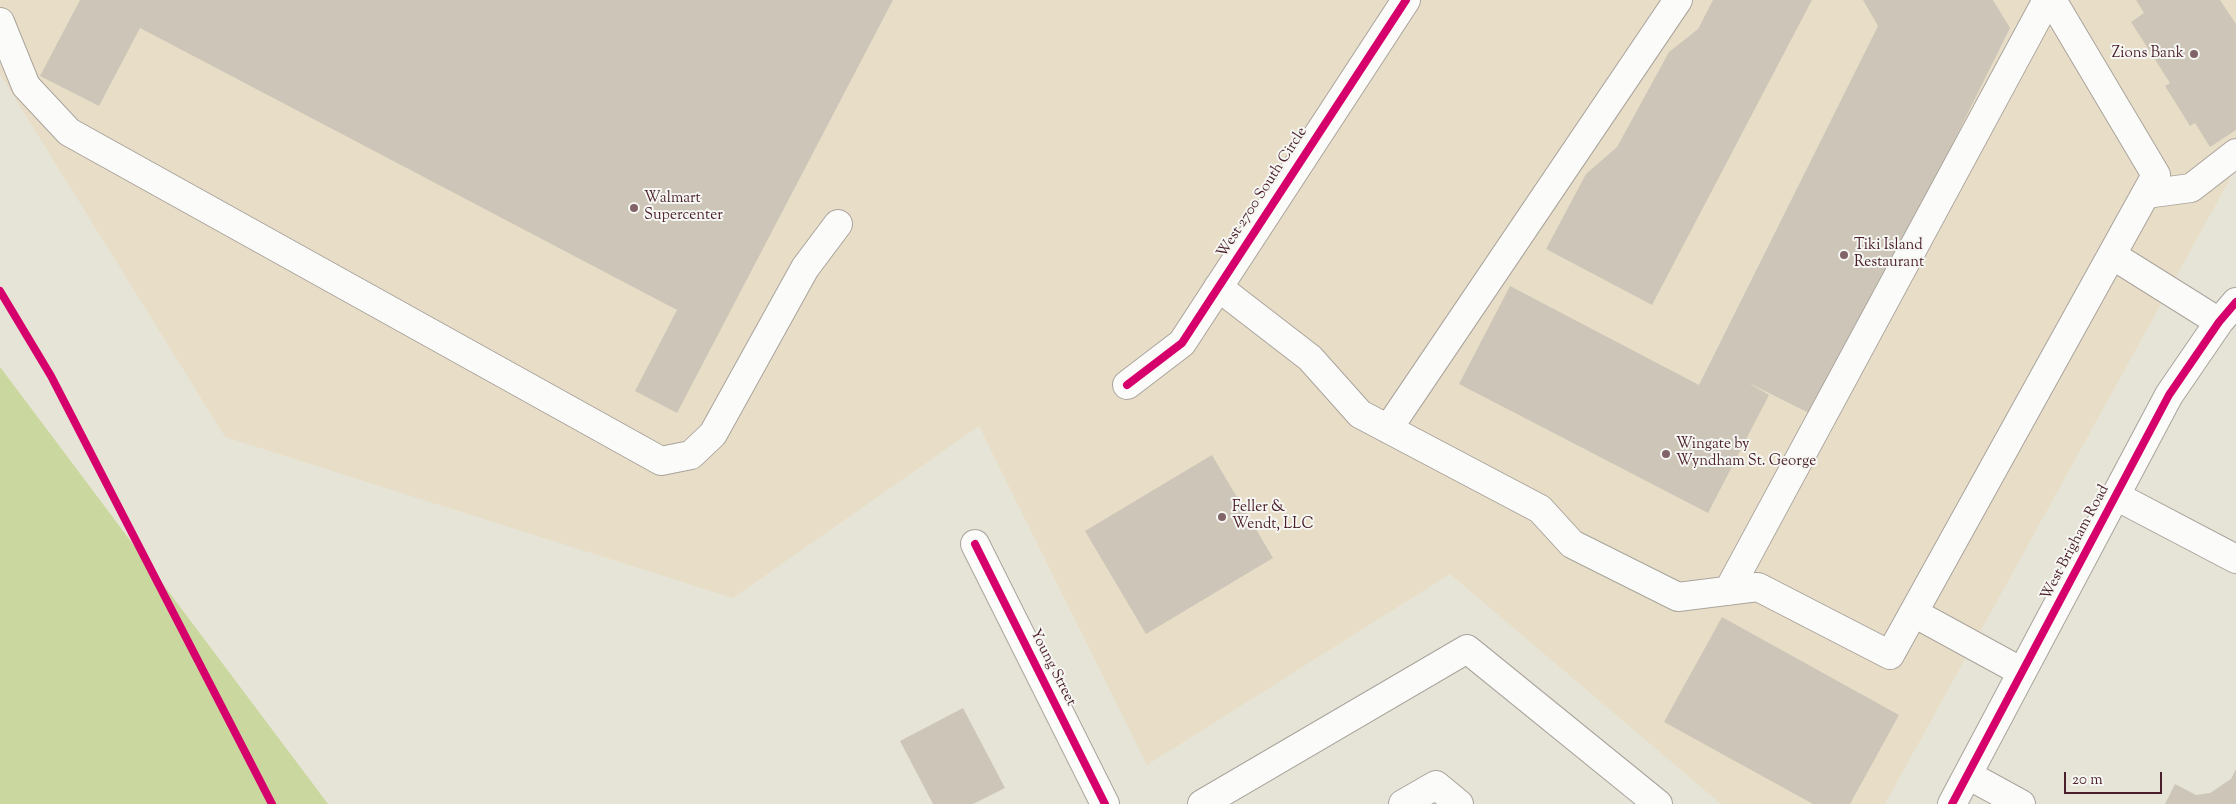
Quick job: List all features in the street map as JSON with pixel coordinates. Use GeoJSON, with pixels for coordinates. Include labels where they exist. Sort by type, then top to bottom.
{"type":"FeatureCollection","features":[{"type":"Feature","properties":{"kind":"street","name":"West 2700 South Circle"},"geometry":{"type":"LineString","coordinates":[[1127,385],[1182,343],[1406,0]]}},
{"type":"Feature","properties":{"kind":"street"},"geometry":{"type":"LineString","coordinates":[[1388,429],[1678,0]]}},
{"type":"Feature","properties":{"kind":"street"},"geometry":{"type":"LineString","coordinates":[[1728,591],[2047,0]]}},
{"type":"Feature","properties":{"kind":"street"},"geometry":{"type":"LineString","coordinates":[[1218,287],[1310,358],[1360,414],[1540,509],[1572,544],[1678,597],[1758,587],[1890,656],[2156,175],[2052,0]]}},
{"type":"Feature","properties":{"kind":"street"},"geometry":{"type":"LineString","coordinates":[[0,22],[26,86],[68,132],[661,461],[691,455],[713,434],[806,268],[838,224]]}},
{"type":"Feature","properties":{"kind":"street"},"geometry":{"type":"LineString","coordinates":[[2146,194],[2191,188],[2236,153]]}},
{"type":"Feature","properties":{"kind":"street"},"geometry":{"type":"LineString","coordinates":[[2112,255],[2228,312]]}},
{"type":"Feature","properties":{"kind":"street","name":"West Brigham Road"},"geometry":{"type":"LineString","coordinates":[[1952,804],[2169,395],[2228,312]]}},
{"type":"Feature","properties":{"kind":"street"},"geometry":{"type":"LineString","coordinates":[[2116,496],[2236,559]]}},
{"type":"Feature","properties":{"kind":"street","name":"Young Street"},"geometry":{"type":"LineString","coordinates":[[975,544],[1105,804]]}},
{"type":"Feature","properties":{"kind":"street"},"geometry":{"type":"LineString","coordinates":[[1914,612],[2022,672]]}},
{"type":"Feature","properties":{"kind":"street"},"geometry":{"type":"LineString","coordinates":[[1202,804],[1467,649],[1658,804]]}},
{"type":"Feature","properties":{"kind":"street"},"geometry":{"type":"LineString","coordinates":[[1968,775],[2020,804]]}},
{"type":"Feature","properties":{"kind":"street"},"geometry":{"type":"LineString","coordinates":[[1403,804],[1436,785],[1460,804]]}},
{"type":"Feature","properties":{"kind":"shaded area"},"geometry":{"type":"Polygon","coordinates":[[[0,0],[2236,0],[2236,168],[1885,804],[1721,804],[1450,574],[1147,765],[979,426],[733,598],[225,437],[0,74],[0,0]]]}},
{"type":"Feature","properties":{"kind":"green space"},"geometry":{"type":"Polygon","coordinates":[[[0,367],[328,804],[0,804],[0,367]]]}},
{"type":"Feature","properties":{"kind":"building","name":"Walmart Supercenter"},"geometry":{"type":"Polygon","coordinates":[[[80,0],[893,0],[677,413],[635,391],[677,310],[140,28],[99,106],[40,76],[80,0]]]}},
{"type":"Feature","properties":{"kind":"building"},"geometry":{"type":"Polygon","coordinates":[[[1713,0],[1812,0],[1652,305],[1546,249],[1586,174],[1617,147],[1669,52],[1698,29],[1713,0]]]}},
{"type":"Feature","properties":{"kind":"building"},"geometry":{"type":"Polygon","coordinates":[[[1863,0],[1993,0],[2010,28],[1817,417],[1747,382],[1769,395],[1708,513],[1459,384],[1510,286],[1699,385],[1878,26],[1863,0]]]}},
{"type":"Feature","properties":{"kind":"building","name":"Zions Bank"},"geometry":{"type":"Polygon","coordinates":[[[2136,0],[2220,0],[2236,24],[2236,130],[2210,147],[2195,123],[2190,126],[2165,86],[2170,83],[2131,22],[2144,13],[2136,0]]]}},
{"type":"Feature","properties":{"kind":"building"},"geometry":{"type":"Polygon","coordinates":[[[1212,455],[1273,558],[1146,634],[1085,531],[1212,455]]]}},
{"type":"Feature","properties":{"kind":"building"},"geometry":{"type":"Polygon","coordinates":[[[1722,617],[1899,715],[1850,804],[1813,804],[1664,722],[1722,617]]]}},
{"type":"Feature","properties":{"kind":"building"},"geometry":{"type":"Polygon","coordinates":[[[963,708],[1005,788],[973,804],[933,804],[900,741],[963,708]]]}},
{"type":"Feature","properties":{"kind":"building"},"geometry":{"type":"Polygon","coordinates":[[[2236,769],[2236,804],[2165,804],[2175,784],[2196,795],[2210,793],[2231,779],[2236,769]]]}},
{"type":"Feature","properties":{"kind":"cycle path"},"geometry":{"type":"LineString","coordinates":[[1127,385],[1182,343],[1406,0]]}},
{"type":"Feature","properties":{"kind":"cycle path"},"geometry":{"type":"LineString","coordinates":[[0,291],[51,376],[272,804]]}},
{"type":"Feature","properties":{"kind":"cycle path"},"geometry":{"type":"LineString","coordinates":[[1952,804],[2169,395],[2219,322],[2236,302]]}},
{"type":"Feature","properties":{"kind":"cycle path"},"geometry":{"type":"LineString","coordinates":[[975,544],[1105,804]]}},
{"type":"Feature","properties":{"kind":"place","name":"Zions Bank"},"geometry":{"type":"Point","coordinates":[2194,54]}},
{"type":"Feature","properties":{"kind":"place","name":"Walmart Supercenter"},"geometry":{"type":"Point","coordinates":[634,208]}},
{"type":"Feature","properties":{"kind":"place","name":"Tiki Island Restaurant"},"geometry":{"type":"Point","coordinates":[1844,255]}},
{"type":"Feature","properties":{"kind":"place","name":"Wingate by Wyndham St. George"},"geometry":{"type":"Point","coordinates":[1666,454]}},
{"type":"Feature","properties":{"kind":"place","name":"Feller & Wendt, LLC"},"geometry":{"type":"Point","coordinates":[1222,517]}}]}
